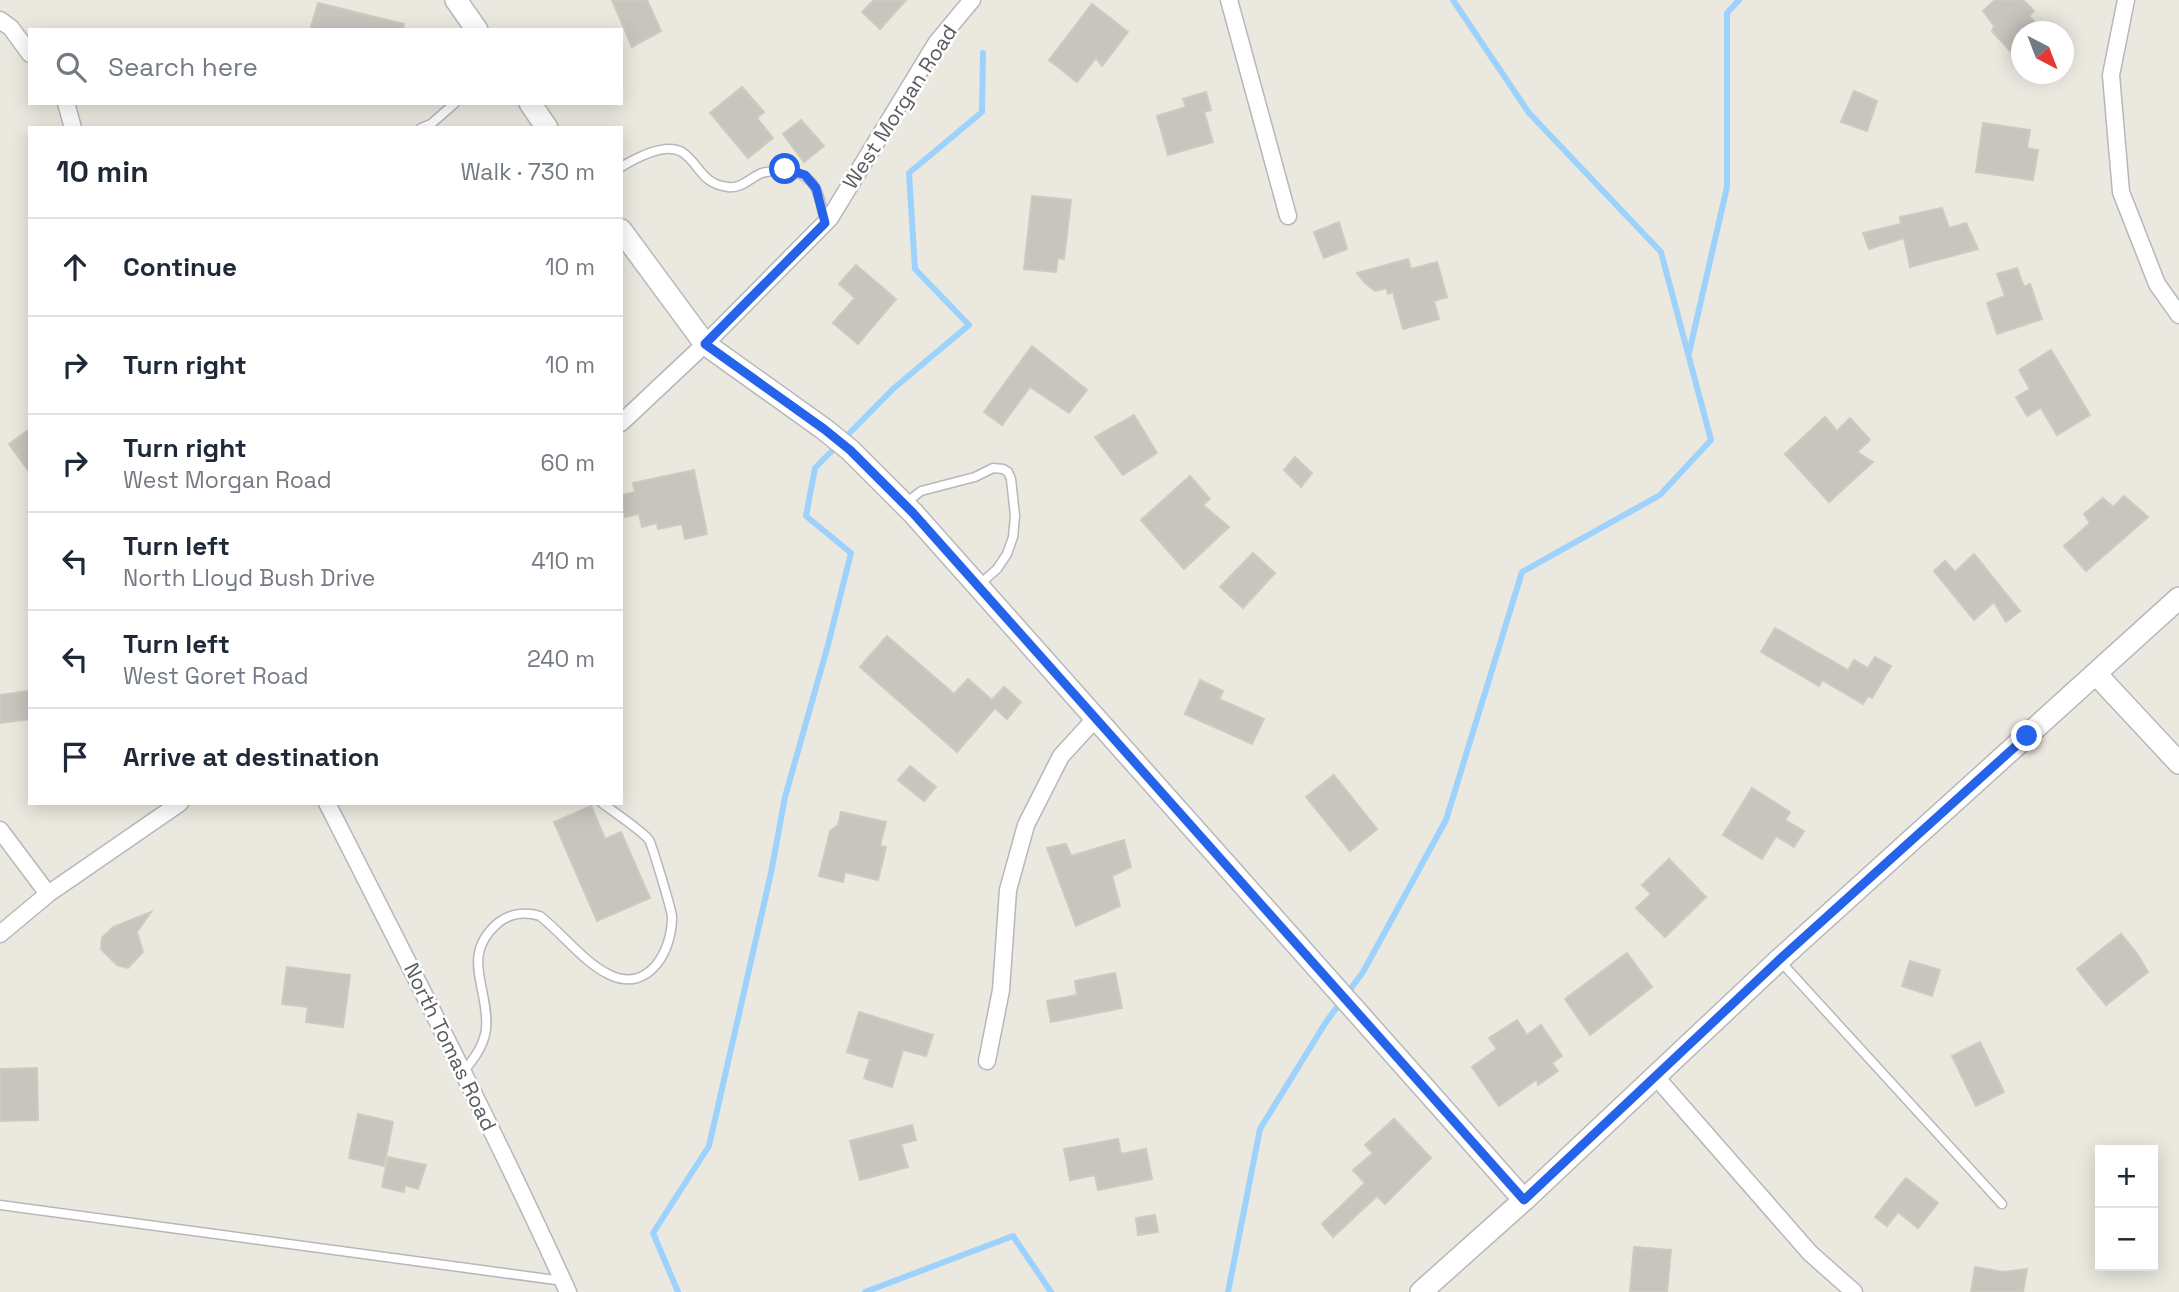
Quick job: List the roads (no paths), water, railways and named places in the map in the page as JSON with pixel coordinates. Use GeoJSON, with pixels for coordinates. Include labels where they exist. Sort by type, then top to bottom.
{"type":"FeatureCollection","features":[{"type":"Feature","properties":{"kind":"street"},"geometry":{"type":"LineString","coordinates":[[456,0],[476,28]]}},
{"type":"Feature","properties":{"kind":"street","name":"West Morgan Road"},"geometry":{"type":"LineString","coordinates":[[623,421],[705,344],[830,218],[937,42],[972,0]]}},
{"type":"Feature","properties":{"kind":"street"},"geometry":{"type":"LineString","coordinates":[[1229,0],[1288,216]]}},
{"type":"Feature","properties":{"kind":"street"},"geometry":{"type":"LineString","coordinates":[[2126,0],[2111,75],[2121,192],[2157,284],[2179,314]]}},
{"type":"Feature","properties":{"kind":"street"},"geometry":{"type":"LineString","coordinates":[[0,20],[10,28],[28,51]]}},
{"type":"Feature","properties":{"kind":"street"},"geometry":{"type":"LineString","coordinates":[[67,105],[72,126]]}},
{"type":"Feature","properties":{"kind":"street"},"geometry":{"type":"LineString","coordinates":[[531,105],[546,126]]}},
{"type":"Feature","properties":{"kind":"street"},"geometry":{"type":"LineString","coordinates":[[623,233],[705,344],[824,429],[850,450],[905,505],[1524,1200]]}},
{"type":"Feature","properties":{"kind":"street"},"geometry":{"type":"LineString","coordinates":[[1421,1292],[1524,1200],[1779,960],[2179,598]]}},
{"type":"Feature","properties":{"kind":"street"},"geometry":{"type":"LineString","coordinates":[[2096,674],[2179,763]]}},
{"type":"Feature","properties":{"kind":"street"},"geometry":{"type":"LineString","coordinates":[[987,1061],[1000,990],[1008,890],[1026,825],[1061,755],[1096,719]]}},
{"type":"Feature","properties":{"kind":"street"},"geometry":{"type":"LineString","coordinates":[[0,934],[48,894],[177,805]]}},
{"type":"Feature","properties":{"kind":"street","name":"North Tomas Road"},"geometry":{"type":"LineString","coordinates":[[328,805],[463,1072],[566,1287]]}},
{"type":"Feature","properties":{"kind":"street"},"geometry":{"type":"LineString","coordinates":[[0,830],[48,894]]}},
{"type":"Feature","properties":{"kind":"street"},"geometry":{"type":"LineString","coordinates":[[1656,1077],[1810,1254],[1854,1292]]}},
{"type":"Feature","properties":{"kind":"lane"},"geometry":{"type":"LineString","coordinates":[[426,126],[453,105]]}},
{"type":"Feature","properties":{"kind":"lane"},"geometry":{"type":"LineString","coordinates":[[623,166],[666,149],[681,152],[713,183],[730,188],[746,183],[761,173],[785,169],[805,175],[816,188],[825,223]]}},
{"type":"Feature","properties":{"kind":"lane"},"geometry":{"type":"LineString","coordinates":[[905,505],[921,491],[975,477],[993,468],[1008,472],[1015,516],[1013,537],[1007,554],[997,569],[978,586]]}},
{"type":"Feature","properties":{"kind":"lane"},"geometry":{"type":"LineString","coordinates":[[463,1072],[477,1054],[486,1031],[478,962],[484,936],[502,919],[529,913],[540,916],[593,964],[611,976],[628,979],[644,976],[664,955],[669,942],[672,915],[649,839],[605,805]]}},
{"type":"Feature","properties":{"kind":"lane"},"geometry":{"type":"LineString","coordinates":[[1779,960],[2002,1204]]}},
{"type":"Feature","properties":{"kind":"lane"},"geometry":{"type":"LineString","coordinates":[[0,1205],[566,1287]]}},
{"type":"Feature","properties":{"kind":"waterway"},"geometry":{"type":"LineString","coordinates":[[1228,1292],[1260,1129],[1326,1022],[1363,972],[1446,820],[1522,572],[1660,495],[1711,440],[1661,252],[1529,113],[1453,0]]}},
{"type":"Feature","properties":{"kind":"waterway"},"geometry":{"type":"LineString","coordinates":[[1689,353],[1727,187],[1727,13],[1739,0]]}},
{"type":"Feature","properties":{"kind":"waterway"},"geometry":{"type":"LineString","coordinates":[[678,1292],[653,1233],[709,1146],[771,873],[785,797],[851,553],[806,516],[815,468],[893,389],[969,325],[915,269],[909,173],[982,112],[983,53]]}},
{"type":"Feature","properties":{"kind":"waterway"},"geometry":{"type":"LineString","coordinates":[[865,1292],[1013,1236],[1051,1292]]}}]}
